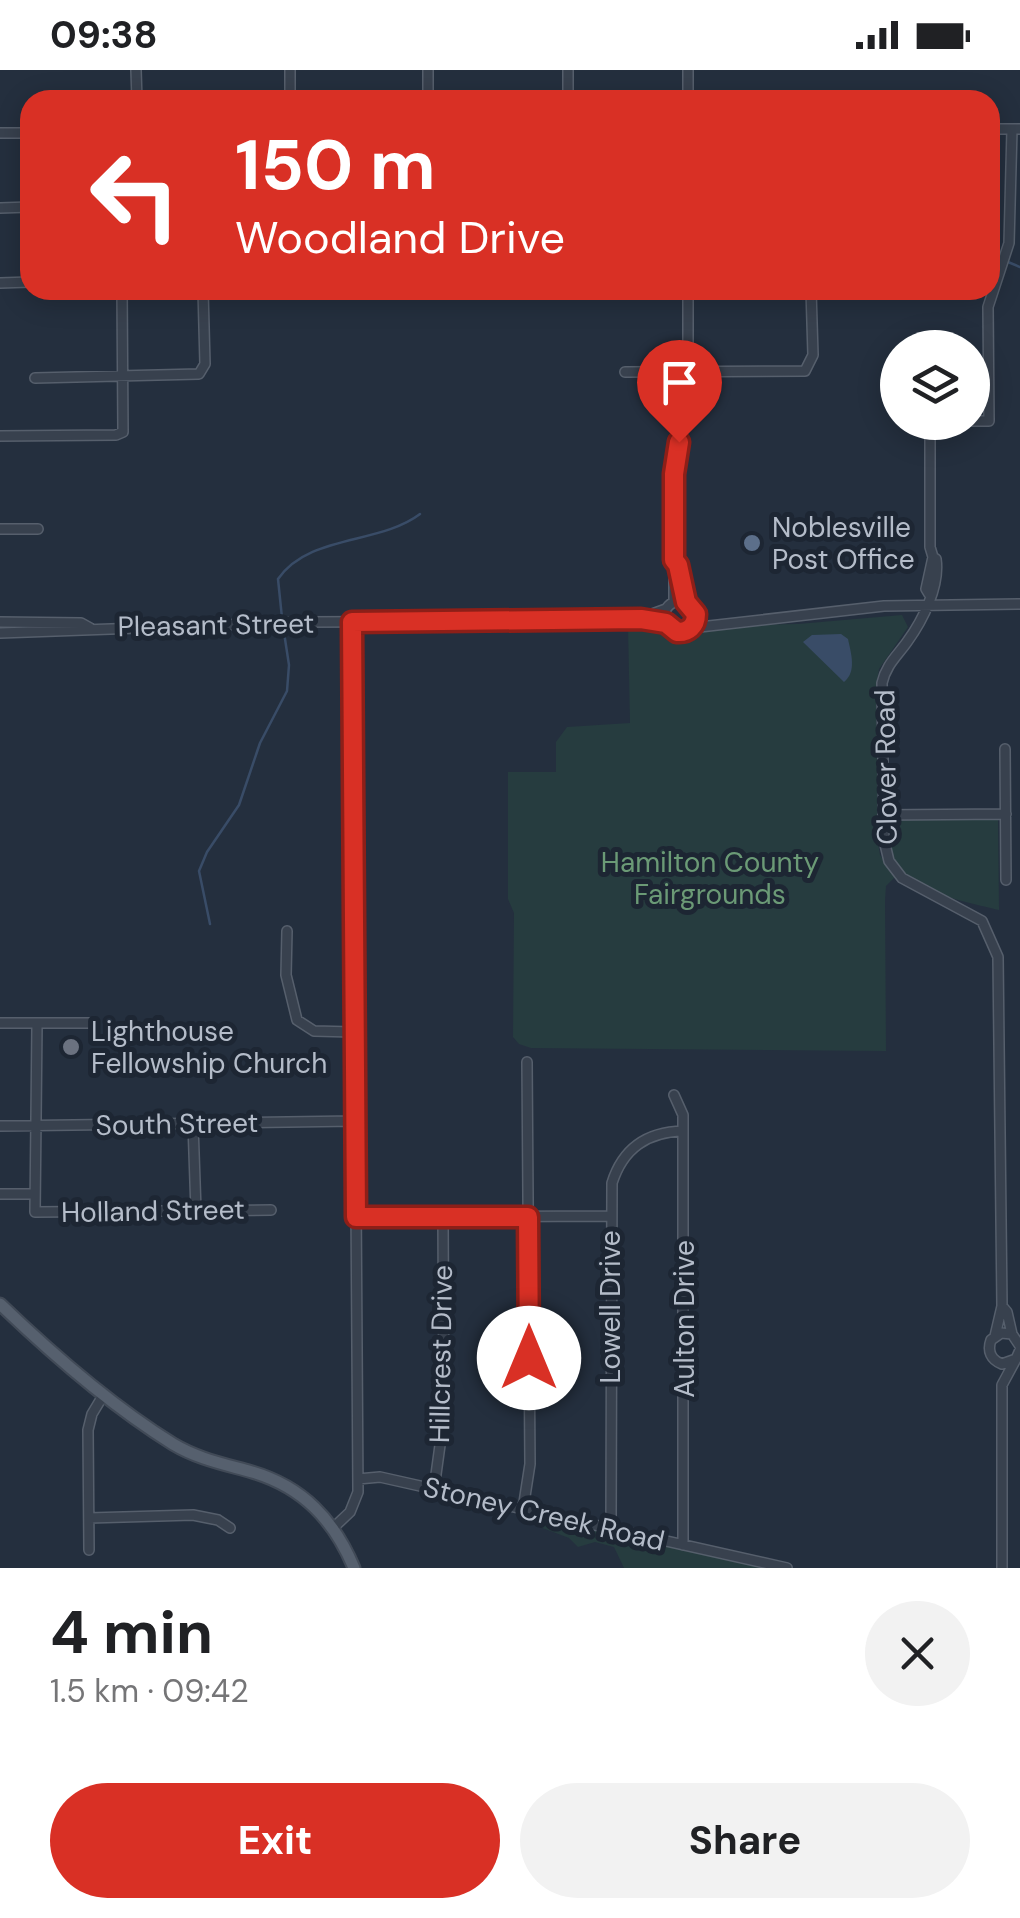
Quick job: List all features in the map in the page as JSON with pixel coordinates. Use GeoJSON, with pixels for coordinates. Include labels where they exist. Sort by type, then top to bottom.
{"type":"FeatureCollection","features":[{"type":"Feature","properties":{"kind":"main road"},"geometry":{"type":"LineString","coordinates":[[0,1304],[47,1349],[190,1454],[283,1484],[319,1510],[334,1528],[354,1568]]}},
{"type":"Feature","properties":{"kind":"street"},"geometry":{"type":"LineString","coordinates":[[1000,270],[1006,254],[1016,129]]}},
{"type":"Feature","properties":{"kind":"street"},"geometry":{"type":"LineString","coordinates":[[0,436],[123,432],[122,300]]}},
{"type":"Feature","properties":{"kind":"street"},"geometry":{"type":"LineString","coordinates":[[35,378],[201,372],[205,364],[204,300]]}},
{"type":"Feature","properties":{"kind":"street"},"geometry":{"type":"LineString","coordinates":[[688,300],[687,413],[675,464],[674,560],[666,623],[677,632],[928,599],[1020,604]]}},
{"type":"Feature","properties":{"kind":"street"},"geometry":{"type":"LineString","coordinates":[[625,372],[805,371],[813,360],[812,300]]}},
{"type":"Feature","properties":{"kind":"street"},"geometry":{"type":"LineString","coordinates":[[988,330],[990,300]]}},
{"type":"Feature","properties":{"kind":"street"},"geometry":{"type":"LineString","coordinates":[[928,599],[937,575],[930,547],[930,440]]}},
{"type":"Feature","properties":{"kind":"street"},"geometry":{"type":"LineString","coordinates":[[0,529],[38,529]]}},
{"type":"Feature","properties":{"kind":"street"},"geometry":{"type":"LineString","coordinates":[[674,560],[686,602],[695,612],[709,618],[748,616],[752,620]]}},
{"type":"Feature","properties":{"kind":"street","name":"Clover Road"},"geometry":{"type":"LineString","coordinates":[[928,599],[911,636],[884,676],[885,848],[896,873],[982,922],[998,956],[1002,1306],[995,1336]]}},
{"type":"Feature","properties":{"kind":"street"},"geometry":{"type":"LineString","coordinates":[[670,606],[686,602]]}},
{"type":"Feature","properties":{"kind":"street","name":"Pleasant Street"},"geometry":{"type":"LineString","coordinates":[[641,619],[670,606]]}},
{"type":"Feature","properties":{"kind":"street"},"geometry":{"type":"LineString","coordinates":[[691,628],[695,612]]}},
{"type":"Feature","properties":{"kind":"street","name":"Pleasant Street"},"geometry":{"type":"LineString","coordinates":[[0,633],[284,623],[641,619],[666,623]]}},
{"type":"Feature","properties":{"kind":"street","name":"Pleasant Street"},"geometry":{"type":"LineString","coordinates":[[0,622],[81,623],[90,628]]}},
{"type":"Feature","properties":{"kind":"street"},"geometry":{"type":"LineString","coordinates":[[334,1528],[354,1507],[358,1478],[352,622]]}},
{"type":"Feature","properties":{"kind":"street"},"geometry":{"type":"LineString","coordinates":[[1006,748],[1006,880]]}},
{"type":"Feature","properties":{"kind":"street"},"geometry":{"type":"LineString","coordinates":[[883,815],[1006,814]]}},
{"type":"Feature","properties":{"kind":"street"},"geometry":{"type":"LineString","coordinates":[[287,931],[286,969],[298,1020],[314,1032],[353,1032]]}},
{"type":"Feature","properties":{"kind":"street"},"geometry":{"type":"LineString","coordinates":[[0,1023],[94,1023]]}},
{"type":"Feature","properties":{"kind":"street"},"geometry":{"type":"LineString","coordinates":[[35,1194],[37,1024]]}},
{"type":"Feature","properties":{"kind":"street"},"geometry":{"type":"LineString","coordinates":[[523,1509],[530,1464],[527,1062]]}},
{"type":"Feature","properties":{"kind":"street","name":"Aulton Drive"},"geometry":{"type":"LineString","coordinates":[[674,1095],[683,1116],[684,1545]]}},
{"type":"Feature","properties":{"kind":"street","name":"South Street"},"geometry":{"type":"LineString","coordinates":[[0,1126],[354,1122]]}},
{"type":"Feature","properties":{"kind":"street"},"geometry":{"type":"LineString","coordinates":[[193,1124],[196,1211]]}},
{"type":"Feature","properties":{"kind":"street","name":"Lowell Drive"},"geometry":{"type":"LineString","coordinates":[[611,1528],[612,1183],[628,1151],[656,1134],[683,1131]]}},
{"type":"Feature","properties":{"kind":"street","name":"Holland Street"},"geometry":{"type":"LineString","coordinates":[[0,1194],[35,1194],[36,1212],[271,1210]]}},
{"type":"Feature","properties":{"kind":"street"},"geometry":{"type":"LineString","coordinates":[[356,1217],[610,1216]]}},
{"type":"Feature","properties":{"kind":"street","name":"Hillcrest Drive"},"geometry":{"type":"LineString","coordinates":[[434,1489],[444,1416],[443,1218]]}},
{"type":"Feature","properties":{"kind":"street","name":"Clover Road"},"geometry":{"type":"LineString","coordinates":[[1002,1306],[1008,1312],[1018,1347]]}},
{"type":"Feature","properties":{"kind":"street"},"geometry":{"type":"LineString","coordinates":[[1002,1568],[1002,1386],[989,1350],[995,1336],[1005,1332],[1018,1347]]}},
{"type":"Feature","properties":{"kind":"street"},"geometry":{"type":"LineString","coordinates":[[994,1359],[1007,1364],[1018,1347]]}},
{"type":"Feature","properties":{"kind":"street"},"geometry":{"type":"LineString","coordinates":[[1002,1386],[1018,1347]]}},
{"type":"Feature","properties":{"kind":"street"},"geometry":{"type":"LineString","coordinates":[[89,1550],[88,1430],[104,1394]]}},
{"type":"Feature","properties":{"kind":"street","name":"Stoney Creek Road"},"geometry":{"type":"LineString","coordinates":[[358,1478],[380,1477],[787,1568]]}},
{"type":"Feature","properties":{"kind":"street"},"geometry":{"type":"LineString","coordinates":[[89,1518],[193,1514],[207,1516],[230,1528]]}},
{"type":"Feature","properties":{"kind":"green space","name":"Hamilton County Fairgrounds"},"geometry":{"type":"Polygon","coordinates":[[[902,615],[908,627],[879,669],[876,688],[878,843],[880,855],[895,877],[886,886],[885,900],[886,1051],[531,1048],[519,1044],[513,1037],[514,913],[508,899],[508,772],[556,772],[556,742],[567,727],[630,723],[628,626],[659,625],[678,634],[708,626],[798,624],[902,615]]]}},
{"type":"Feature","properties":{"kind":"green space"},"geometry":{"type":"Polygon","coordinates":[[[890,819],[998,819],[999,910],[936,893],[908,877],[888,850],[890,819]]]}},
{"type":"Feature","properties":{"kind":"green space"},"geometry":{"type":"Polygon","coordinates":[[[523,1509],[765,1568],[624,1568],[614,1547],[595,1542],[578,1547],[569,1538],[524,1521],[523,1509]]]}},
{"type":"Feature","properties":{"kind":"water"},"geometry":{"type":"Polygon","coordinates":[[[841,634],[848,639],[852,662],[851,673],[844,682],[803,642],[812,635],[841,634]]]}},
{"type":"Feature","properties":{"kind":"waterway"},"geometry":{"type":"LineString","coordinates":[[1008,262],[1020,267]]}},
{"type":"Feature","properties":{"kind":"waterway"},"geometry":{"type":"LineString","coordinates":[[282,618],[278,579],[291,565],[308,554],[385,531],[420,514]]}},
{"type":"Feature","properties":{"kind":"waterway"},"geometry":{"type":"LineString","coordinates":[[210,924],[199,871],[207,852],[239,805],[260,743],[287,691],[289,665],[283,626]]}},
{"type":"Feature","properties":{"kind":"place","name":"Noblesville Post Office"},"geometry":{"type":"Point","coordinates":[752,543]}},
{"type":"Feature","properties":{"kind":"place","name":"Lighthouse Fellowship Church"},"geometry":{"type":"Point","coordinates":[71,1047]}},
{"type":"Feature","properties":{"kind":"route"},"geometry":{"type":"LineString","coordinates":[[529,1358],[528,1217],[356,1217],[352,622],[641,619],[666,623],[677,632],[687,631],[696,614],[686,602],[674,560],[674,474],[679,442]]}}]}
